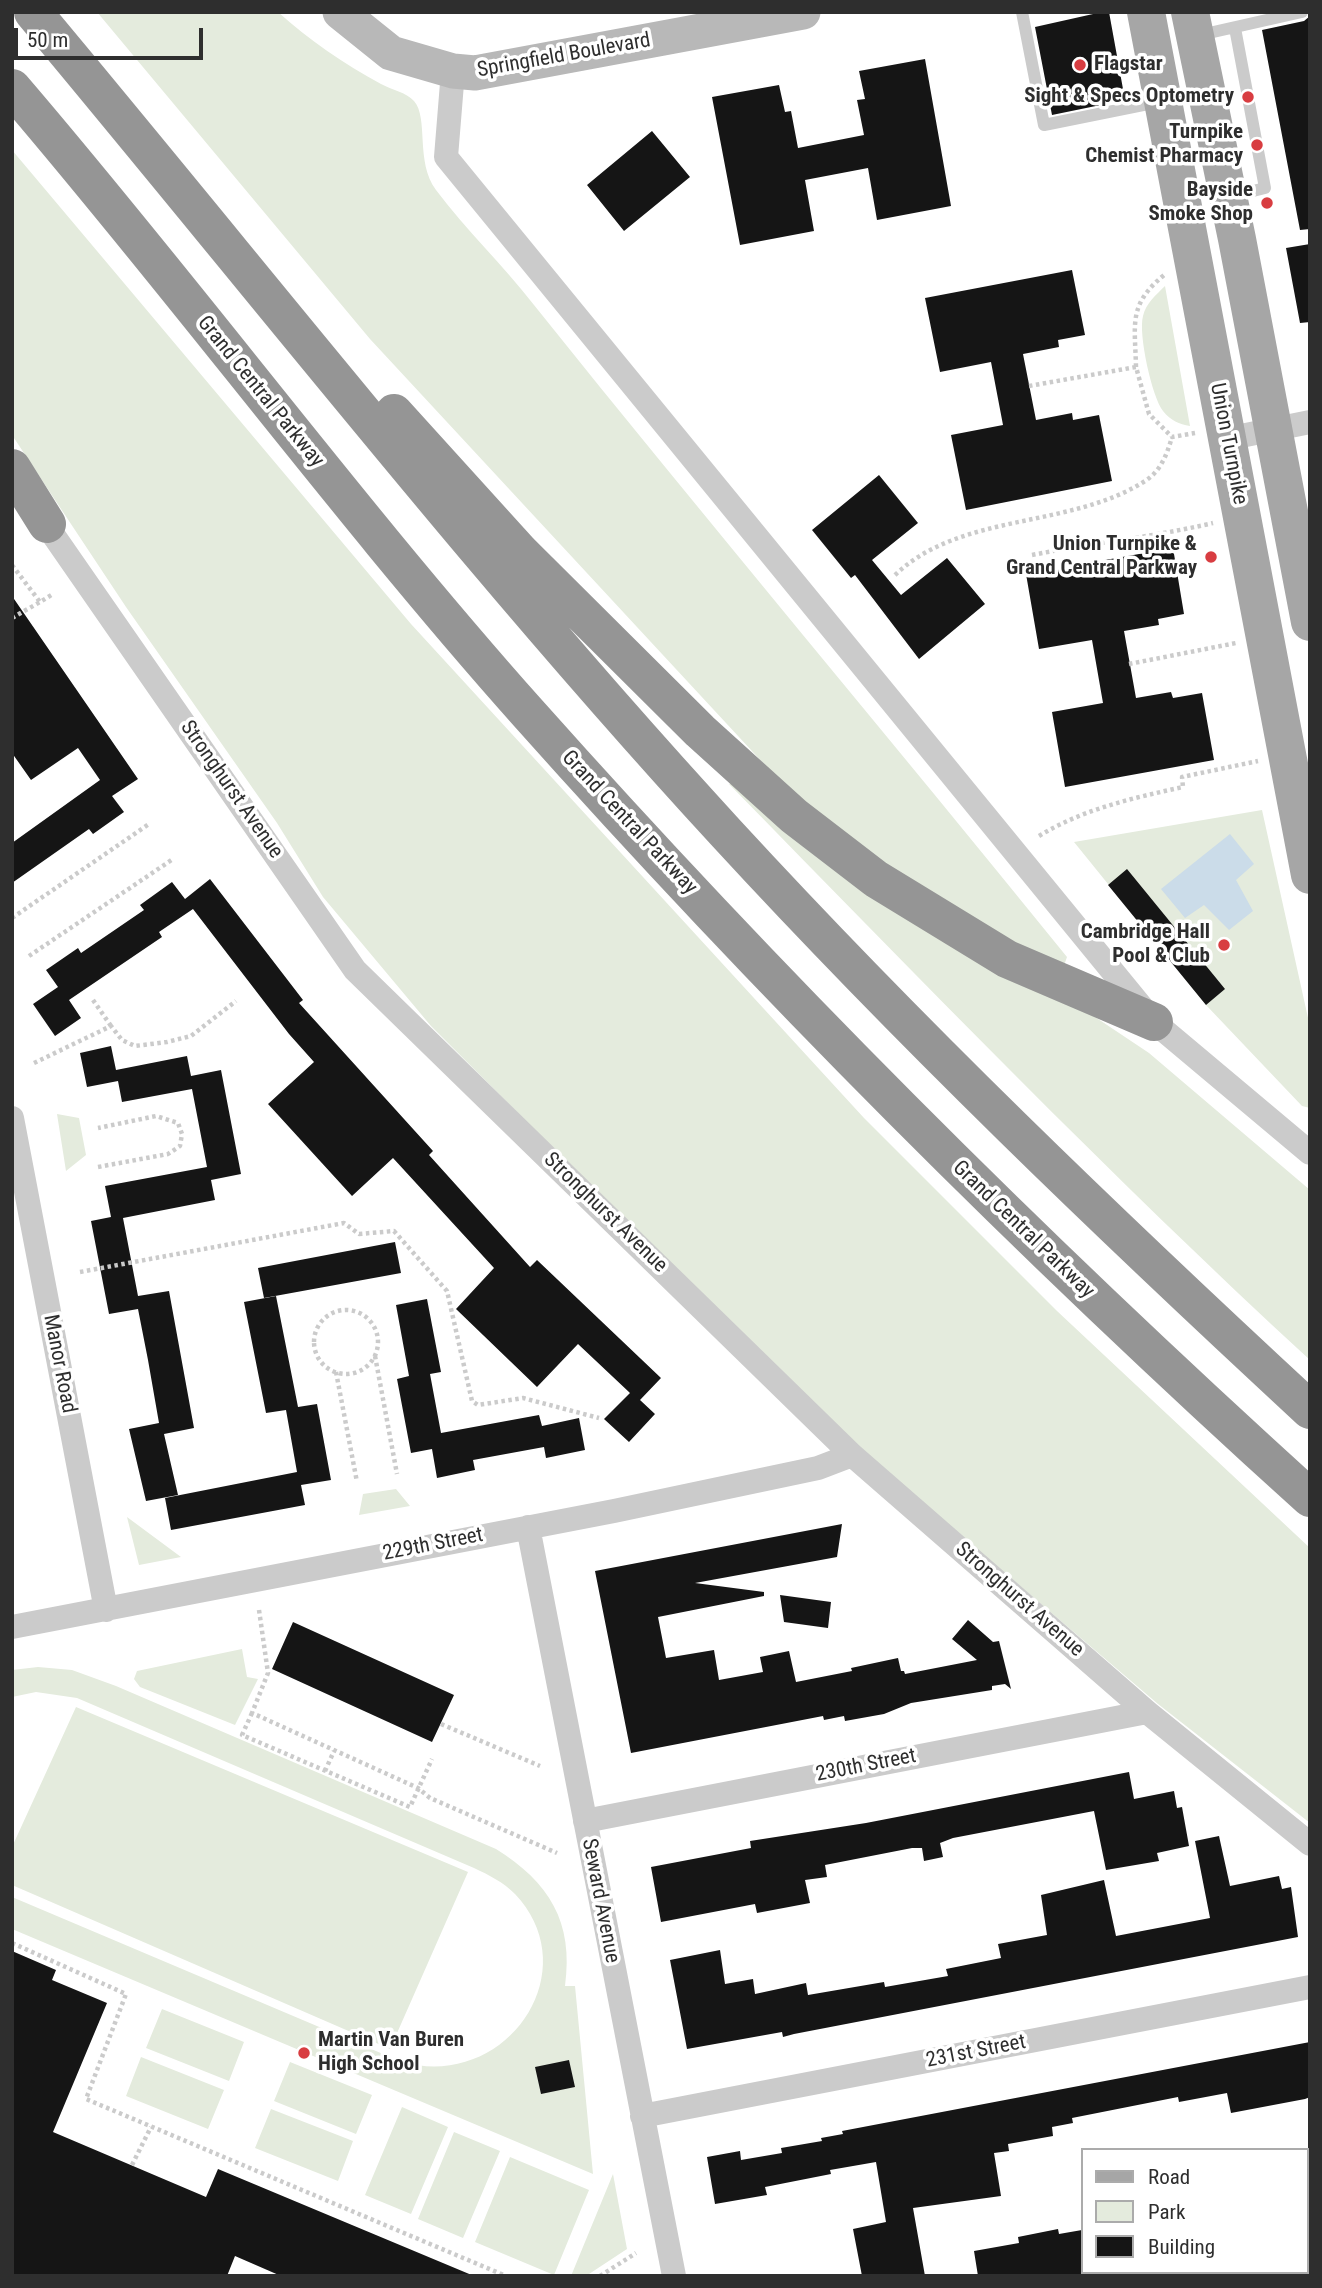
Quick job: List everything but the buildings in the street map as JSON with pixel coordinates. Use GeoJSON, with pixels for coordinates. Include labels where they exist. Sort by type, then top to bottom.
{"type":"FeatureCollection","features":[{"type":"Feature","properties":{"kind":"highway"},"geometry":{"type":"LineString","coordinates":[[33,12],[426,491],[729,836],[1039,1153],[1310,1410]]}},
{"type":"Feature","properties":{"kind":"highway"},"geometry":{"type":"LineString","coordinates":[[78,66],[520,552],[700,731],[794,816],[876,879],[1007,959],[1154,1022]]}},
{"type":"Feature","properties":{"kind":"highway","name":"Grand Central Parkway"},"geometry":{"type":"LineString","coordinates":[[12,88],[373,531],[525,710],[678,878],[832,1041],[991,1201],[1166,1368],[1310,1498]]}},
{"type":"Feature","properties":{"kind":"highway"},"geometry":{"type":"LineString","coordinates":[[12,468],[47,524]]}},
{"type":"Feature","properties":{"kind":"main road","name":"Springfield Boulevard"},"geometry":{"type":"LineString","coordinates":[[340,12],[391,52],[453,71],[475,74],[803,12]]}},
{"type":"Feature","properties":{"kind":"main road","name":"Union Turnpike"},"geometry":{"type":"LineString","coordinates":[[1146,12],[1163,101],[1213,436],[1310,875]]}},
{"type":"Feature","properties":{"kind":"main road"},"geometry":{"type":"LineString","coordinates":[[1193,24],[1229,197],[1310,622]]}},
{"type":"Feature","properties":{"kind":"street"},"geometry":{"type":"LineString","coordinates":[[453,71],[446,157],[1154,1022],[1310,1153]]}},
{"type":"Feature","properties":{"kind":"street"},"geometry":{"type":"LineString","coordinates":[[1213,436],[1272,430],[1310,422]]}},
{"type":"Feature","properties":{"kind":"street","name":"Stronghurst Avenue"},"geometry":{"type":"LineString","coordinates":[[12,480],[47,524],[355,970],[852,1455],[1147,1712],[1310,1844]]}},
{"type":"Feature","properties":{"kind":"street","name":"Manor Road"},"geometry":{"type":"LineString","coordinates":[[12,1118],[106,1610]]}},
{"type":"Feature","properties":{"kind":"street","name":"229th Street"},"geometry":{"type":"LineString","coordinates":[[12,1627],[818,1468],[852,1455]]}},
{"type":"Feature","properties":{"kind":"street","name":"Seward Avenue"},"geometry":{"type":"LineString","coordinates":[[528,1527],[674,2276]]}},
{"type":"Feature","properties":{"kind":"street","name":"230th Street"},"geometry":{"type":"LineString","coordinates":[[585,1821],[1147,1712]]}},
{"type":"Feature","properties":{"kind":"street","name":"231st Street"},"geometry":{"type":"LineString","coordinates":[[642,2116],[1310,1987]]}},
{"type":"Feature","properties":{"kind":"lane"},"geometry":{"type":"LineString","coordinates":[[1022,12],[1044,125],[1163,101]]}},
{"type":"Feature","properties":{"kind":"lane"},"geometry":{"type":"LineString","coordinates":[[1193,24],[1235,28],[1302,12]]}},
{"type":"Feature","properties":{"kind":"lane"},"geometry":{"type":"LineString","coordinates":[[1229,197],[1265,188],[1235,28]]}},
{"type":"Feature","properties":{"kind":"path"},"geometry":{"type":"LineString","coordinates":[[1171,270],[1145,291],[1134,312],[1136,367],[1149,414],[1172,437],[1213,436]]}},
{"type":"Feature","properties":{"kind":"path"},"geometry":{"type":"LineString","coordinates":[[1029,386],[1136,367]]}},
{"type":"Feature","properties":{"kind":"path"},"geometry":{"type":"LineString","coordinates":[[895,575],[908,562],[958,538],[1110,498],[1146,480],[1166,459],[1172,437]]}},
{"type":"Feature","properties":{"kind":"path"},"geometry":{"type":"LineString","coordinates":[[1032,555],[1099,542],[1145,538],[1217,522]]}},
{"type":"Feature","properties":{"kind":"path"},"geometry":{"type":"LineString","coordinates":[[12,565],[40,602]]}},
{"type":"Feature","properties":{"kind":"path"},"geometry":{"type":"LineString","coordinates":[[12,618],[53,594]]}},
{"type":"Feature","properties":{"kind":"path"},"geometry":{"type":"LineString","coordinates":[[1129,664],[1241,642]]}},
{"type":"Feature","properties":{"kind":"path"},"geometry":{"type":"LineString","coordinates":[[1039,836],[1066,819],[1129,799],[1184,787],[1182,776],[1262,760]]}},
{"type":"Feature","properties":{"kind":"path"},"geometry":{"type":"LineString","coordinates":[[12,918],[149,824]]}},
{"type":"Feature","properties":{"kind":"path"},"geometry":{"type":"LineString","coordinates":[[29,956],[173,859]]}},
{"type":"Feature","properties":{"kind":"path"},"geometry":{"type":"LineString","coordinates":[[93,1000],[122,1040],[135,1046],[191,1036],[236,1001]]}},
{"type":"Feature","properties":{"kind":"path"},"geometry":{"type":"LineString","coordinates":[[34,1063],[111,1026]]}},
{"type":"Feature","properties":{"kind":"path"},"geometry":{"type":"LineString","coordinates":[[98,1128],[156,1116],[178,1123],[182,1134],[180,1146],[168,1154],[98,1167]]}},
{"type":"Feature","properties":{"kind":"path"},"geometry":{"type":"LineString","coordinates":[[80,1272],[344,1223],[359,1234],[394,1231],[447,1291],[472,1401],[478,1405],[523,1398],[599,1418]]}},
{"type":"Feature","properties":{"kind":"path"},"geometry":{"type":"LineString","coordinates":[[375,1356],[361,1371],[351,1374],[336,1372],[323,1364],[314,1345],[319,1325],[334,1313],[353,1311],[369,1321],[377,1337],[375,1356],[397,1474]]}},
{"type":"Feature","properties":{"kind":"path"},"geometry":{"type":"LineString","coordinates":[[336,1372],[357,1482]]}},
{"type":"Feature","properties":{"kind":"path"},"geometry":{"type":"LineString","coordinates":[[259,1610],[268,1673],[242,1735],[410,1807],[432,1759]]}},
{"type":"Feature","properties":{"kind":"path"},"geometry":{"type":"LineString","coordinates":[[252,1713],[418,1788],[430,1798],[557,1853]]}},
{"type":"Feature","properties":{"kind":"path"},"geometry":{"type":"LineString","coordinates":[[440,1724],[541,1766]]}},
{"type":"Feature","properties":{"kind":"path"},"geometry":{"type":"LineString","coordinates":[[325,1771],[334,1751]]}},
{"type":"Feature","properties":{"kind":"path"},"geometry":{"type":"LineString","coordinates":[[12,1943],[126,1994],[86,2099],[506,2276]]}},
{"type":"Feature","properties":{"kind":"path"},"geometry":{"type":"LineString","coordinates":[[132,2165],[150,2127]]}},
{"type":"Feature","properties":{"kind":"path"},"geometry":{"type":"LineString","coordinates":[[600,2276],[636,2253]]}},
{"type":"Feature","properties":{"kind":"green space"},"geometry":{"type":"Polygon","coordinates":[[[97,12],[278,12],[340,60],[414,101],[421,118],[426,167],[436,190],[522,290],[1067,957],[1061,974],[851,847],[764,764],[370,339],[97,12]]]}},
{"type":"Feature","properties":{"kind":"green space"},"geometry":{"type":"Polygon","coordinates":[[[12,150],[411,624],[864,1118],[1057,1311],[1310,1548],[1310,1823],[1158,1704],[822,1417],[431,1026],[323,897],[277,823],[126,607],[12,435],[12,150]]]}},
{"type":"Feature","properties":{"kind":"green space"},"geometry":{"type":"Polygon","coordinates":[[[1165,286],[1190,426],[1175,422],[1163,411],[1155,393],[1144,350],[1144,311],[1165,286]]]}},
{"type":"Feature","properties":{"kind":"green space"},"geometry":{"type":"Polygon","coordinates":[[[743,782],[1149,1053],[1310,1190],[1310,1360],[1088,1148],[729,784],[743,782]]]}},
{"type":"Feature","properties":{"kind":"green space","name":"Cambridge Hall Pool & Club"},"geometry":{"type":"Polygon","coordinates":[[[1262,810],[1310,1027],[1310,1108],[1302,1106],[1206,1005],[1074,842],[1262,810]]]}},
{"type":"Feature","properties":{"kind":"green space"},"geometry":{"type":"Polygon","coordinates":[[[57,1114],[79,1118],[86,1155],[66,1171],[57,1114]]]}},
{"type":"Feature","properties":{"kind":"green space"},"geometry":{"type":"Polygon","coordinates":[[[396,1489],[410,1506],[359,1515],[363,1494],[396,1489]]]}},
{"type":"Feature","properties":{"kind":"green space"},"geometry":{"type":"Polygon","coordinates":[[[127,1517],[181,1557],[139,1565],[127,1517]]]}},
{"type":"Feature","properties":{"kind":"green space"},"geometry":{"type":"Polygon","coordinates":[[[242,1649],[247,1677],[258,1679],[235,1725],[140,1687],[134,1679],[137,1671],[242,1649]]]}},
{"type":"Feature","properties":{"kind":"green space"},"geometry":{"type":"Polygon","coordinates":[[[38,1667],[72,1670],[116,1686],[496,1849],[530,1875],[554,1906],[561,1923],[567,1963],[565,1986],[575,1986],[593,2174],[12,1929],[12,1897],[402,2062],[440,2066],[474,2059],[503,2042],[525,2018],[539,1989],[543,1957],[535,1925],[515,1894],[496,1879],[77,1698],[36,1692],[12,1697],[12,1670],[38,1667]]]}},
{"type":"Feature","properties":{"kind":"green space"},"geometry":{"type":"Polygon","coordinates":[[[76,1707],[468,1872],[390,2049],[12,1885],[12,1847],[76,1707]]]}},
{"type":"Feature","properties":{"kind":"green space"},"geometry":{"type":"Polygon","coordinates":[[[162,2009],[244,2042],[229,2081],[146,2048],[162,2009]]]}},
{"type":"Feature","properties":{"kind":"green space"},"geometry":{"type":"Polygon","coordinates":[[[141,2057],[224,2090],[208,2129],[126,2096],[141,2057]]]}},
{"type":"Feature","properties":{"kind":"green space"},"geometry":{"type":"Polygon","coordinates":[[[290,2062],[372,2095],[356,2134],[274,2101],[290,2062]]]}},
{"type":"Feature","properties":{"kind":"green space"},"geometry":{"type":"Polygon","coordinates":[[[402,2107],[448,2127],[411,2214],[365,2195],[402,2107]]]}},
{"type":"Feature","properties":{"kind":"green space"},"geometry":{"type":"Polygon","coordinates":[[[271,2109],[353,2141],[338,2181],[255,2148],[271,2109]]]}},
{"type":"Feature","properties":{"kind":"green space"},"geometry":{"type":"Polygon","coordinates":[[[454,2132],[500,2151],[463,2238],[418,2219],[454,2132]]]}},
{"type":"Feature","properties":{"kind":"green space"},"geometry":{"type":"Polygon","coordinates":[[[510,2157],[589,2190],[554,2275],[475,2242],[510,2157]]]}},
{"type":"Feature","properties":{"kind":"green space"},"geometry":{"type":"Polygon","coordinates":[[[613,2174],[627,2249],[586,2276],[571,2276],[613,2174]]]}},
{"type":"Feature","properties":{"kind":"water"},"geometry":{"type":"Polygon","coordinates":[[[1230,834],[1254,864],[1236,880],[1253,911],[1229,930],[1204,905],[1185,918],[1161,889],[1230,834]]]}},
{"type":"Feature","properties":{"kind":"place","name":"Flagstar"},"geometry":{"type":"Point","coordinates":[1080,65]}},
{"type":"Feature","properties":{"kind":"place","name":"Sight & Specs Optometry"},"geometry":{"type":"Point","coordinates":[1248,97]}},
{"type":"Feature","properties":{"kind":"place","name":"Turnpike Chemist Pharmacy"},"geometry":{"type":"Point","coordinates":[1257,145]}},
{"type":"Feature","properties":{"kind":"place","name":"Bayside Smoke Shop"},"geometry":{"type":"Point","coordinates":[1267,203]}},
{"type":"Feature","properties":{"kind":"place","name":"Union Turnpike & Grand Central Parkway"},"geometry":{"type":"Point","coordinates":[1211,557]}},
{"type":"Feature","properties":{"kind":"place","name":"Cambridge Hall Pool & Club"},"geometry":{"type":"Point","coordinates":[1224,945]}},
{"type":"Feature","properties":{"kind":"place","name":"Martin Van Buren High School"},"geometry":{"type":"Point","coordinates":[304,2053]}}]}
